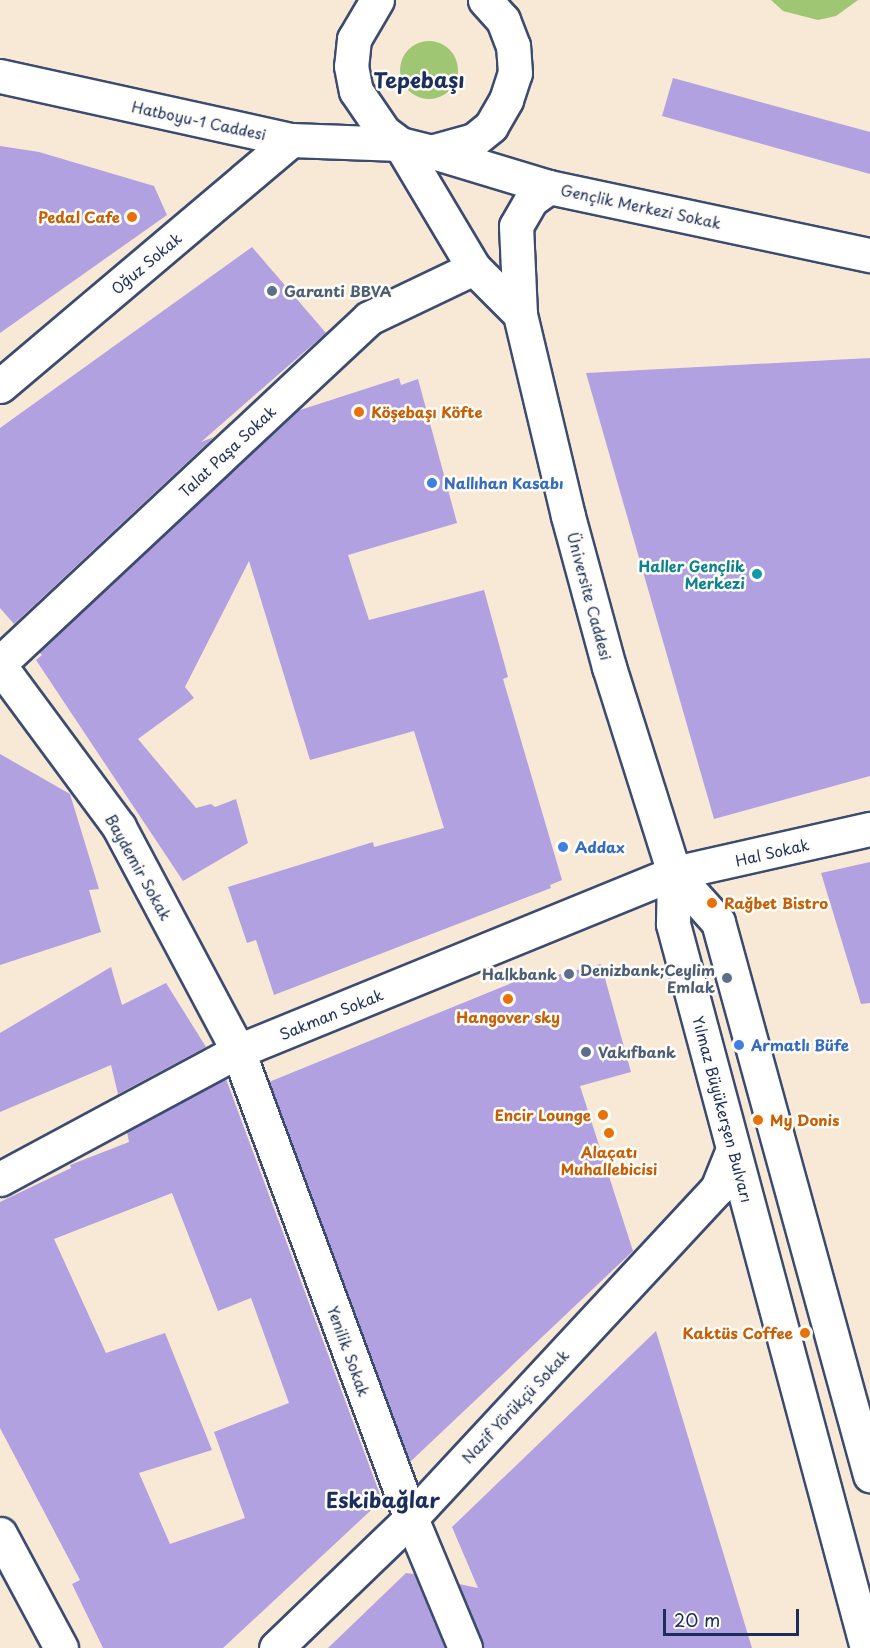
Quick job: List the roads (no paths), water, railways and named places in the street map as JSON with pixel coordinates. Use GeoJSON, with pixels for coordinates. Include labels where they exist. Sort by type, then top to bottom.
{"type":"FeatureCollection","features":[{"type":"Feature","properties":{"kind":"street"},"geometry":{"type":"LineString","coordinates":[[377,0],[354,39],[351,66],[356,91],[369,114],[416,148],[549,187]]}},
{"type":"Feature","properties":{"kind":"street"},"geometry":{"type":"LineString","coordinates":[[416,148],[474,140],[491,126],[506,100],[515,73],[510,38],[503,20],[485,0]]}},
{"type":"Feature","properties":{"kind":"street","name":"Hatboyu-1 Caddesi"},"geometry":{"type":"LineString","coordinates":[[0,76],[291,140],[416,148]]}},
{"type":"Feature","properties":{"kind":"street"},"geometry":{"type":"LineString","coordinates":[[491,126],[516,226],[520,314]]}},
{"type":"Feature","properties":{"kind":"street","name":"Oğuz Sokak"},"geometry":{"type":"LineString","coordinates":[[0,386],[291,140]]}},
{"type":"Feature","properties":{"kind":"street"},"geometry":{"type":"LineString","coordinates":[[416,148],[474,268],[520,314]]}},
{"type":"Feature","properties":{"kind":"street","name":"Gençlik Merkezi Sokak"},"geometry":{"type":"LineString","coordinates":[[516,226],[531,200],[549,187],[870,255]]}},
{"type":"Feature","properties":{"kind":"street","name":"Talat Paşa Sokak"},"geometry":{"type":"LineString","coordinates":[[0,665],[369,318],[474,268]]}},
{"type":"Feature","properties":{"kind":"street","name":"Üniversite Caddesi"},"geometry":{"type":"LineString","coordinates":[[520,314],[584,574],[674,873]]}},
{"type":"Feature","properties":{"kind":"street","name":"Baydemir Sokak"},"geometry":{"type":"LineString","coordinates":[[0,665],[119,827],[238,1051]]}},
{"type":"Feature","properties":{"kind":"street","name":"Hal Sokak"},"geometry":{"type":"LineString","coordinates":[[674,873],[870,829]]}},
{"type":"Feature","properties":{"kind":"street"},"geometry":{"type":"LineString","coordinates":[[674,873],[718,922],[870,1475]]}},
{"type":"Feature","properties":{"kind":"street","name":"Sakman Sokak"},"geometry":{"type":"LineString","coordinates":[[0,1179],[238,1051],[674,873]]}},
{"type":"Feature","properties":{"kind":"street","name":"Yılmaz Büyükerşen Bulvarı"},"geometry":{"type":"LineString","coordinates":[[674,873],[673,924],[867,1648]]}},
{"type":"Feature","properties":{"kind":"street","name":"Yenilik Sokak"},"geometry":{"type":"LineString","coordinates":[[238,1051],[411,1518],[465,1648]]}},
{"type":"Feature","properties":{"kind":"street","name":"Nazif Yörükçü Sokak"},"geometry":{"type":"LineString","coordinates":[[276,1648],[411,1518],[717,1189],[733,1149]]}},
{"type":"Feature","properties":{"kind":"street"},"geometry":{"type":"LineString","coordinates":[[0,1534],[61,1648]]}},
{"type":"Feature","properties":{"kind":"place","name":"Pedal Cafe"},"geometry":{"type":"Point","coordinates":[132,217]}},
{"type":"Feature","properties":{"kind":"place","name":"Garanti BBVA"},"geometry":{"type":"Point","coordinates":[272,291]}},
{"type":"Feature","properties":{"kind":"place","name":"Köşebaşı Köfte"},"geometry":{"type":"Point","coordinates":[359,412]}},
{"type":"Feature","properties":{"kind":"place","name":"Nallıhan Kasabı"},"geometry":{"type":"Point","coordinates":[432,483]}},
{"type":"Feature","properties":{"kind":"place","name":"Haller Gençlik Merkezi"},"geometry":{"type":"Point","coordinates":[757,574]}},
{"type":"Feature","properties":{"kind":"place","name":"Addax"},"geometry":{"type":"Point","coordinates":[563,847]}},
{"type":"Feature","properties":{"kind":"place","name":"Rağbet Bistro"},"geometry":{"type":"Point","coordinates":[712,903]}},
{"type":"Feature","properties":{"kind":"place","name":"Halkbank"},"geometry":{"type":"Point","coordinates":[569,974]}},
{"type":"Feature","properties":{"kind":"place","name":"Denizbank;Ceylim Emlak"},"geometry":{"type":"Point","coordinates":[727,978]}},
{"type":"Feature","properties":{"kind":"place","name":"Hangover sky"},"geometry":{"type":"Point","coordinates":[508,999]}},
{"type":"Feature","properties":{"kind":"place","name":"Armatlı Büfe"},"geometry":{"type":"Point","coordinates":[739,1045]}},
{"type":"Feature","properties":{"kind":"place","name":"Vakıfbank"},"geometry":{"type":"Point","coordinates":[586,1052]}},
{"type":"Feature","properties":{"kind":"place","name":"Encir Lounge"},"geometry":{"type":"Point","coordinates":[603,1115]}},
{"type":"Feature","properties":{"kind":"place","name":"My Donis"},"geometry":{"type":"Point","coordinates":[758,1120]}},
{"type":"Feature","properties":{"kind":"place","name":"Alaçatı Muhallebicisi"},"geometry":{"type":"Point","coordinates":[609,1133]}},
{"type":"Feature","properties":{"kind":"place","name":"Kaktüs Coffee"},"geometry":{"type":"Point","coordinates":[805,1333]}},
{"type":"Feature","properties":{"kind":"district","name":"Tepebaşı"},"geometry":{"type":"Point","coordinates":[419,79]}},
{"type":"Feature","properties":{"kind":"district","name":"Eskibağlar"},"geometry":{"type":"Point","coordinates":[383,1499]}}]}
